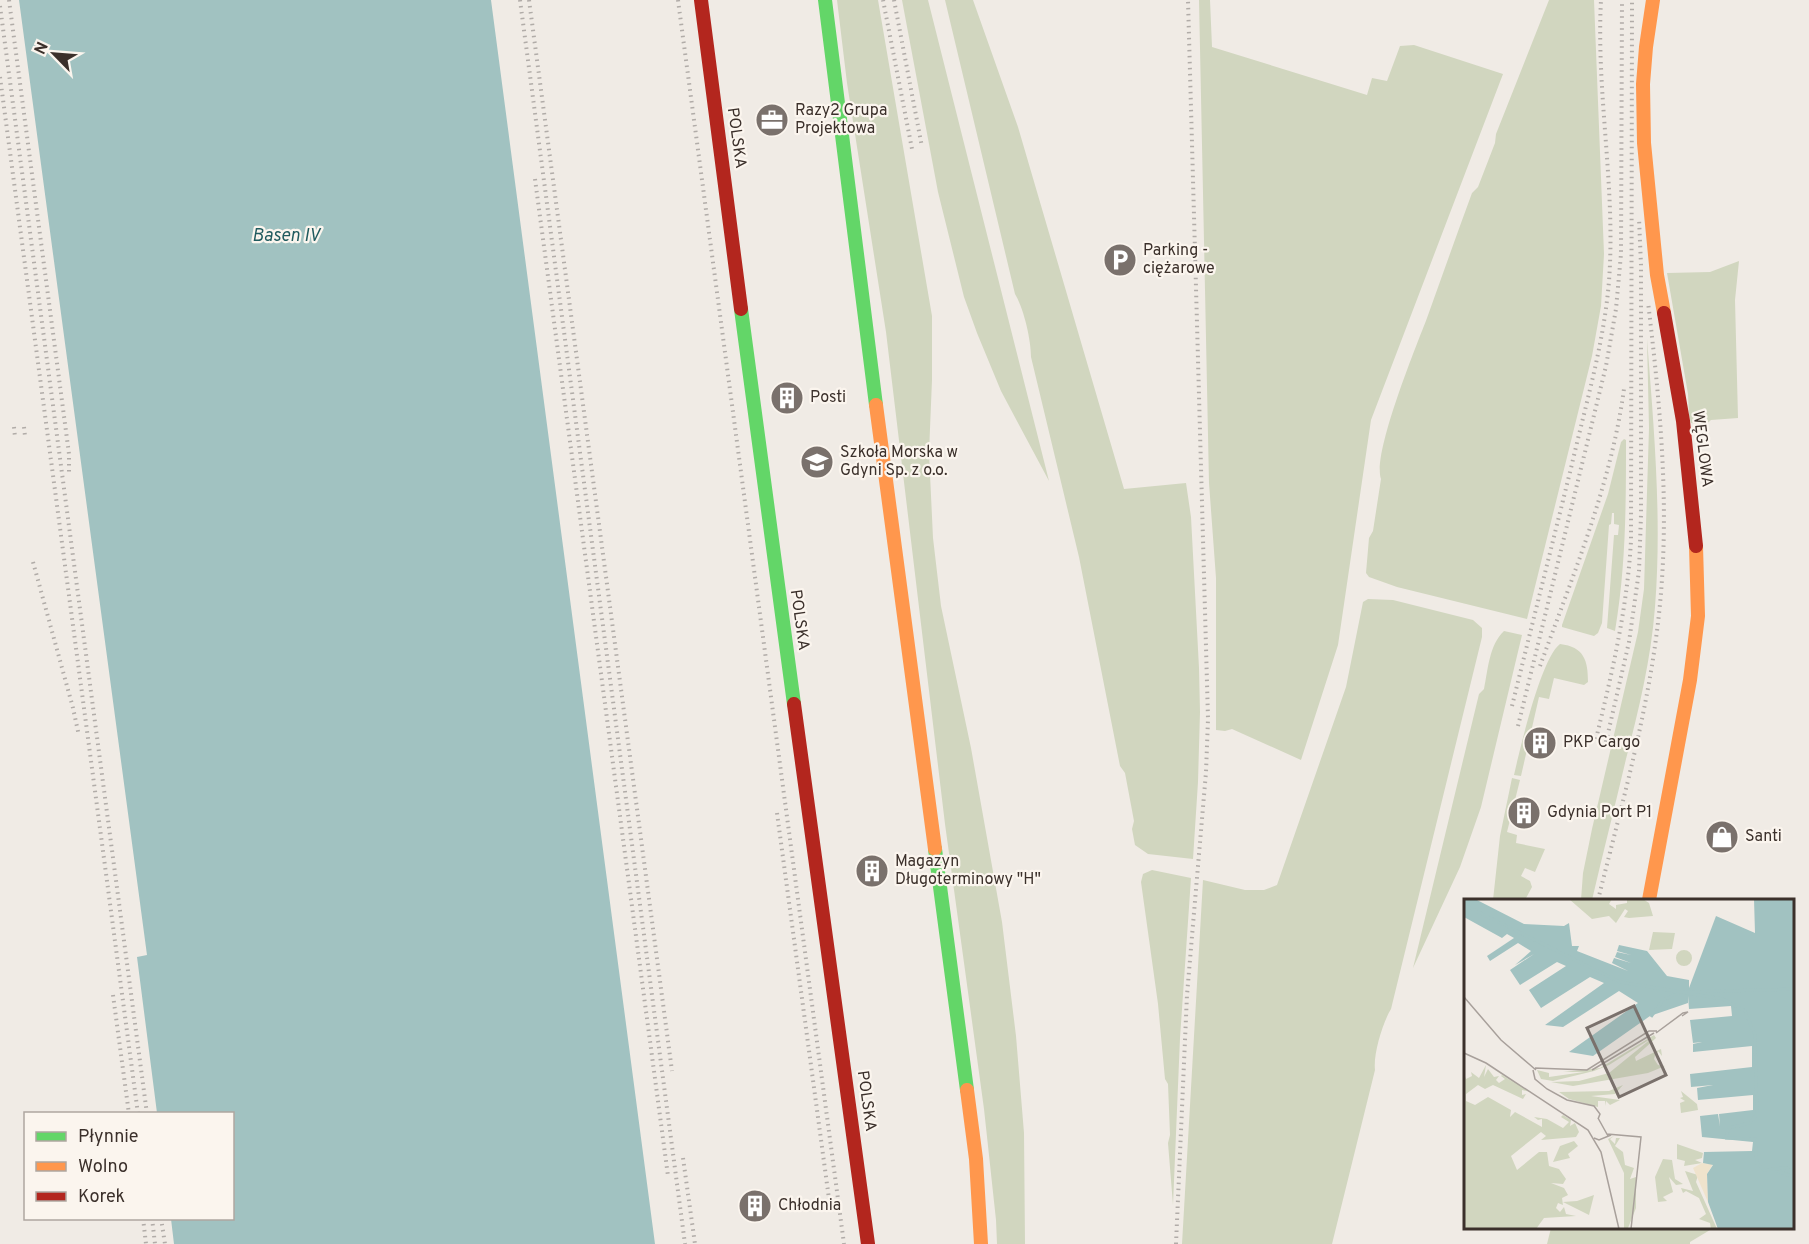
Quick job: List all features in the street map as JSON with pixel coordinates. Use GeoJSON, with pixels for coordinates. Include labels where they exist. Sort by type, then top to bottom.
{"type":"FeatureCollection","features":[{"type":"Feature","properties":{"kind":"main road","name":"POLSKA"},"geometry":{"type":"LineString","coordinates":[[701,0],[760,456],[868,1244]]}},
{"type":"Feature","properties":{"kind":"main road"},"geometry":{"type":"LineString","coordinates":[[825,0],[880,438],[975,1148],[981,1244]]}},
{"type":"Feature","properties":{"kind":"main road","name":"WĘGLOWA"},"geometry":{"type":"LineString","coordinates":[[1648,899],[1690,680],[1698,616],[1694,518],[1683,420],[1658,275],[1644,143],[1643,84],[1653,0]]}},
{"type":"Feature","properties":{"kind":"green space"},"geometry":{"type":"Polygon","coordinates":[[[837,0],[878,0],[932,316],[929,453],[933,538],[941,606],[971,748],[1002,922],[1016,1036],[1024,1133],[1025,1244],[997,1244],[984,1109],[945,824],[886,332],[847,83],[837,0]]]}},
{"type":"Feature","properties":{"kind":"green space"},"geometry":{"type":"Polygon","coordinates":[[[902,0],[928,0],[1049,481],[1001,391],[964,297],[938,192],[902,0]]]}},
{"type":"Feature","properties":{"kind":"green space"},"geometry":{"type":"Polygon","coordinates":[[[945,0],[973,0],[1018,127],[1124,489],[1186,483],[1191,517],[1200,712],[1193,859],[1148,854],[1135,845],[1132,829],[1134,821],[1125,773],[1120,766],[1079,557],[1031,357],[1026,325],[1015,294],[945,0]]]}},
{"type":"Feature","properties":{"kind":"green space"},"geometry":{"type":"Polygon","coordinates":[[[1199,0],[1210,0],[1212,47],[1367,95],[1372,78],[1387,81],[1400,46],[1414,45],[1503,74],[1371,420],[1338,645],[1301,760],[1232,729],[1216,730],[1216,578],[1209,483],[1199,0]]]}},
{"type":"Feature","properties":{"kind":"green space"},"geometry":{"type":"Polygon","coordinates":[[[1549,0],[1594,0],[1604,254],[1601,306],[1592,356],[1527,619],[1397,587],[1369,577],[1366,573],[1369,538],[1373,531],[1381,479],[1380,466],[1383,447],[1396,400],[1472,193],[1478,187],[1495,143],[1496,134],[1549,0]]]}},
{"type":"Feature","properties":{"kind":"green space"},"geometry":{"type":"Polygon","coordinates":[[[1739,261],[1735,300],[1738,418],[1711,420],[1705,425],[1691,423],[1667,273],[1710,272],[1739,261]]]}},
{"type":"Feature","properties":{"kind":"green space"},"geometry":{"type":"Polygon","coordinates":[[[1647,339],[1658,540],[1653,626],[1640,703],[1592,899],[1581,899],[1583,873],[1592,829],[1638,632],[1644,589],[1649,428],[1647,339]]]}},
{"type":"Feature","properties":{"kind":"green space"},"geometry":{"type":"Polygon","coordinates":[[[1626,440],[1625,535],[1615,631],[1607,628],[1614,535],[1618,535],[1619,525],[1614,524],[1614,513],[1612,513],[1609,525],[1602,623],[1598,633],[1594,636],[1562,627],[1562,625],[1608,494],[1621,442],[1626,440]]]}},
{"type":"Feature","properties":{"kind":"green space"},"geometry":{"type":"Polygon","coordinates":[[[1368,599],[1393,600],[1473,620],[1482,628],[1482,637],[1391,1009],[1377,1047],[1375,1070],[1332,1244],[1182,1244],[1203,880],[1245,890],[1264,890],[1277,885],[1346,687],[1363,602],[1368,599]]]}},
{"type":"Feature","properties":{"kind":"green space"},"geometry":{"type":"Polygon","coordinates":[[[1504,631],[1522,635],[1481,807],[1460,867],[1413,968],[1479,694],[1484,689],[1492,650],[1504,631]]]}},
{"type":"Feature","properties":{"kind":"green space"},"geometry":{"type":"Polygon","coordinates":[[[1560,644],[1574,648],[1583,656],[1587,667],[1588,682],[1584,685],[1554,678],[1549,699],[1539,697],[1521,776],[1514,775],[1539,685],[1553,653],[1560,644]]]}},
{"type":"Feature","properties":{"kind":"green space"},"geometry":{"type":"Polygon","coordinates":[[[1512,778],[1520,780],[1507,832],[1517,835],[1516,843],[1545,849],[1535,872],[1525,868],[1521,876],[1530,881],[1532,887],[1526,899],[1493,899],[1500,836],[1512,778]]]}},
{"type":"Feature","properties":{"kind":"green space"},"geometry":{"type":"Polygon","coordinates":[[[1152,870],[1191,878],[1180,1038],[1173,1205],[1168,1143],[1170,1135],[1168,1084],[1165,1079],[1158,1004],[1141,882],[1143,874],[1152,870]]]}},
{"type":"Feature","properties":{"kind":"green space"},"geometry":{"type":"Polygon","coordinates":[[[1551,1229],[1710,1229],[1690,1244],[1547,1244],[1551,1229]]]}},
{"type":"Feature","properties":{"kind":"water","name":"Basen IV"},"geometry":{"type":"Polygon","coordinates":[[[19,0],[491,0],[655,1244],[174,1244],[171,1220],[234,1220],[234,1112],[157,1112],[137,957],[147,955],[19,0]]]}},
{"type":"Feature","properties":{"kind":"railway"},"geometry":{"type":"LineString","coordinates":[[9,0],[69,454],[69,474]]}},
{"type":"Feature","properties":{"kind":"railway"},"geometry":{"type":"LineString","coordinates":[[520,0],[685,1244]]}},
{"type":"Feature","properties":{"kind":"railway"},"geometry":{"type":"LineString","coordinates":[[529,0],[672,1071]]}},
{"type":"Feature","properties":{"kind":"railway"},"geometry":{"type":"LineString","coordinates":[[678,0],[844,1244]]}},
{"type":"Feature","properties":{"kind":"railway"},"geometry":{"type":"LineString","coordinates":[[883,0],[912,149]]}},
{"type":"Feature","properties":{"kind":"railway"},"geometry":{"type":"LineString","coordinates":[[894,0],[922,147]]}},
{"type":"Feature","properties":{"kind":"railway"},"geometry":{"type":"LineString","coordinates":[[1176,1244],[1187,995],[1206,772],[1208,719],[1188,0]]}},
{"type":"Feature","properties":{"kind":"railway"},"geometry":{"type":"LineString","coordinates":[[1512,706],[1589,396],[1607,304],[1610,211],[1601,70],[1601,0]]}},
{"type":"Feature","properties":{"kind":"railway"},"geometry":{"type":"LineString","coordinates":[[1518,726],[1606,366],[1616,309],[1621,254],[1622,0]]}},
{"type":"Feature","properties":{"kind":"railway"},"geometry":{"type":"LineString","coordinates":[[1596,739],[1622,617],[1631,541],[1632,0]]}},
{"type":"Feature","properties":{"kind":"railway"},"geometry":{"type":"LineString","coordinates":[[0,6],[147,1112]]}},
{"type":"Feature","properties":{"kind":"railway"},"geometry":{"type":"LineString","coordinates":[[0,77],[138,1112]]}},
{"type":"Feature","properties":{"kind":"railway"},"geometry":{"type":"LineString","coordinates":[[535,179],[668,1176]]}},
{"type":"Feature","properties":{"kind":"railway"},"geometry":{"type":"LineString","coordinates":[[1606,742],[1629,642],[1639,571],[1641,515],[1639,218]]}},
{"type":"Feature","properties":{"kind":"railway"},"geometry":{"type":"LineString","coordinates":[[1598,899],[1646,701],[1662,579],[1663,475],[1656,371],[1648,302]]}},
{"type":"Feature","properties":{"kind":"railway"},"geometry":{"type":"LineString","coordinates":[[1540,666],[1590,529],[1610,460],[1624,389]]}},
{"type":"Feature","properties":{"kind":"railway"},"geometry":{"type":"LineString","coordinates":[[14,427],[15,437]]}},
{"type":"Feature","properties":{"kind":"railway"},"geometry":{"type":"LineString","coordinates":[[24,427],[25,436]]}},
{"type":"Feature","properties":{"kind":"railway"},"geometry":{"type":"LineString","coordinates":[[33,562],[79,736]]}},
{"type":"Feature","properties":{"kind":"railway"},"geometry":{"type":"LineString","coordinates":[[777,813],[829,1199]]}},
{"type":"Feature","properties":{"kind":"railway"},"geometry":{"type":"LineString","coordinates":[[113,995],[129,1112]]}},
{"type":"Feature","properties":{"kind":"railway"},"geometry":{"type":"LineString","coordinates":[[683,1158],[695,1244]]}},
{"type":"Feature","properties":{"kind":"railway"},"geometry":{"type":"LineString","coordinates":[[143,1220],[146,1244]]}},
{"type":"Feature","properties":{"kind":"railway"},"geometry":{"type":"LineString","coordinates":[[152,1220],[155,1244]]}},
{"type":"Feature","properties":{"kind":"railway"},"geometry":{"type":"LineString","coordinates":[[161,1220],[165,1244]]}},
{"type":"Feature","properties":{"kind":"traffic: fast"},"geometry":{"type":"LineString","coordinates":[[825,0],[876,405]]}},
{"type":"Feature","properties":{"kind":"traffic: fast"},"geometry":{"type":"LineString","coordinates":[[741,309],[794,704]]}},
{"type":"Feature","properties":{"kind":"traffic: fast"},"geometry":{"type":"LineString","coordinates":[[935,849],[967,1090]]}},
{"type":"Feature","properties":{"kind":"traffic: slow"},"geometry":{"type":"LineString","coordinates":[[1653,0],[1643,84],[1644,143],[1657,275],[1664,313]]}},
{"type":"Feature","properties":{"kind":"traffic: slow"},"geometry":{"type":"LineString","coordinates":[[876,405],[935,849]]}},
{"type":"Feature","properties":{"kind":"traffic: slow"},"geometry":{"type":"LineString","coordinates":[[1649,899],[1690,680],[1698,616],[1696,546]]}},
{"type":"Feature","properties":{"kind":"traffic: slow"},"geometry":{"type":"LineString","coordinates":[[967,1090],[976,1159],[981,1244]]}},
{"type":"Feature","properties":{"kind":"traffic: jam"},"geometry":{"type":"LineString","coordinates":[[701,0],[741,309]]}},
{"type":"Feature","properties":{"kind":"traffic: jam"},"geometry":{"type":"LineString","coordinates":[[1664,313],[1683,421],[1696,546]]}},
{"type":"Feature","properties":{"kind":"traffic: jam"},"geometry":{"type":"LineString","coordinates":[[794,704],[868,1244]]}},
{"type":"Feature","properties":{"kind":"place","name":"Razy2 Grupa Projektowa"},"geometry":{"type":"Point","coordinates":[772,120]}},
{"type":"Feature","properties":{"kind":"place","name":"Parking - ciężarowe"},"geometry":{"type":"Point","coordinates":[1120,260]}},
{"type":"Feature","properties":{"kind":"place","name":"Posti"},"geometry":{"type":"Point","coordinates":[787,398]}},
{"type":"Feature","properties":{"kind":"place","name":"Szkoła Morska w Gdyni Sp. z o.o."},"geometry":{"type":"Point","coordinates":[817,462]}},
{"type":"Feature","properties":{"kind":"place","name":"PKP Cargo"},"geometry":{"type":"Point","coordinates":[1540,743]}},
{"type":"Feature","properties":{"kind":"place","name":"Gdynia Port P1"},"geometry":{"type":"Point","coordinates":[1524,813]}},
{"type":"Feature","properties":{"kind":"place","name":"Santi"},"geometry":{"type":"Point","coordinates":[1722,837]}},
{"type":"Feature","properties":{"kind":"place","name":"Magazyn Długoterminowy \"H\""},"geometry":{"type":"Point","coordinates":[872,871]}},
{"type":"Feature","properties":{"kind":"place","name":"Chłodnia"},"geometry":{"type":"Point","coordinates":[755,1206]}}]}
